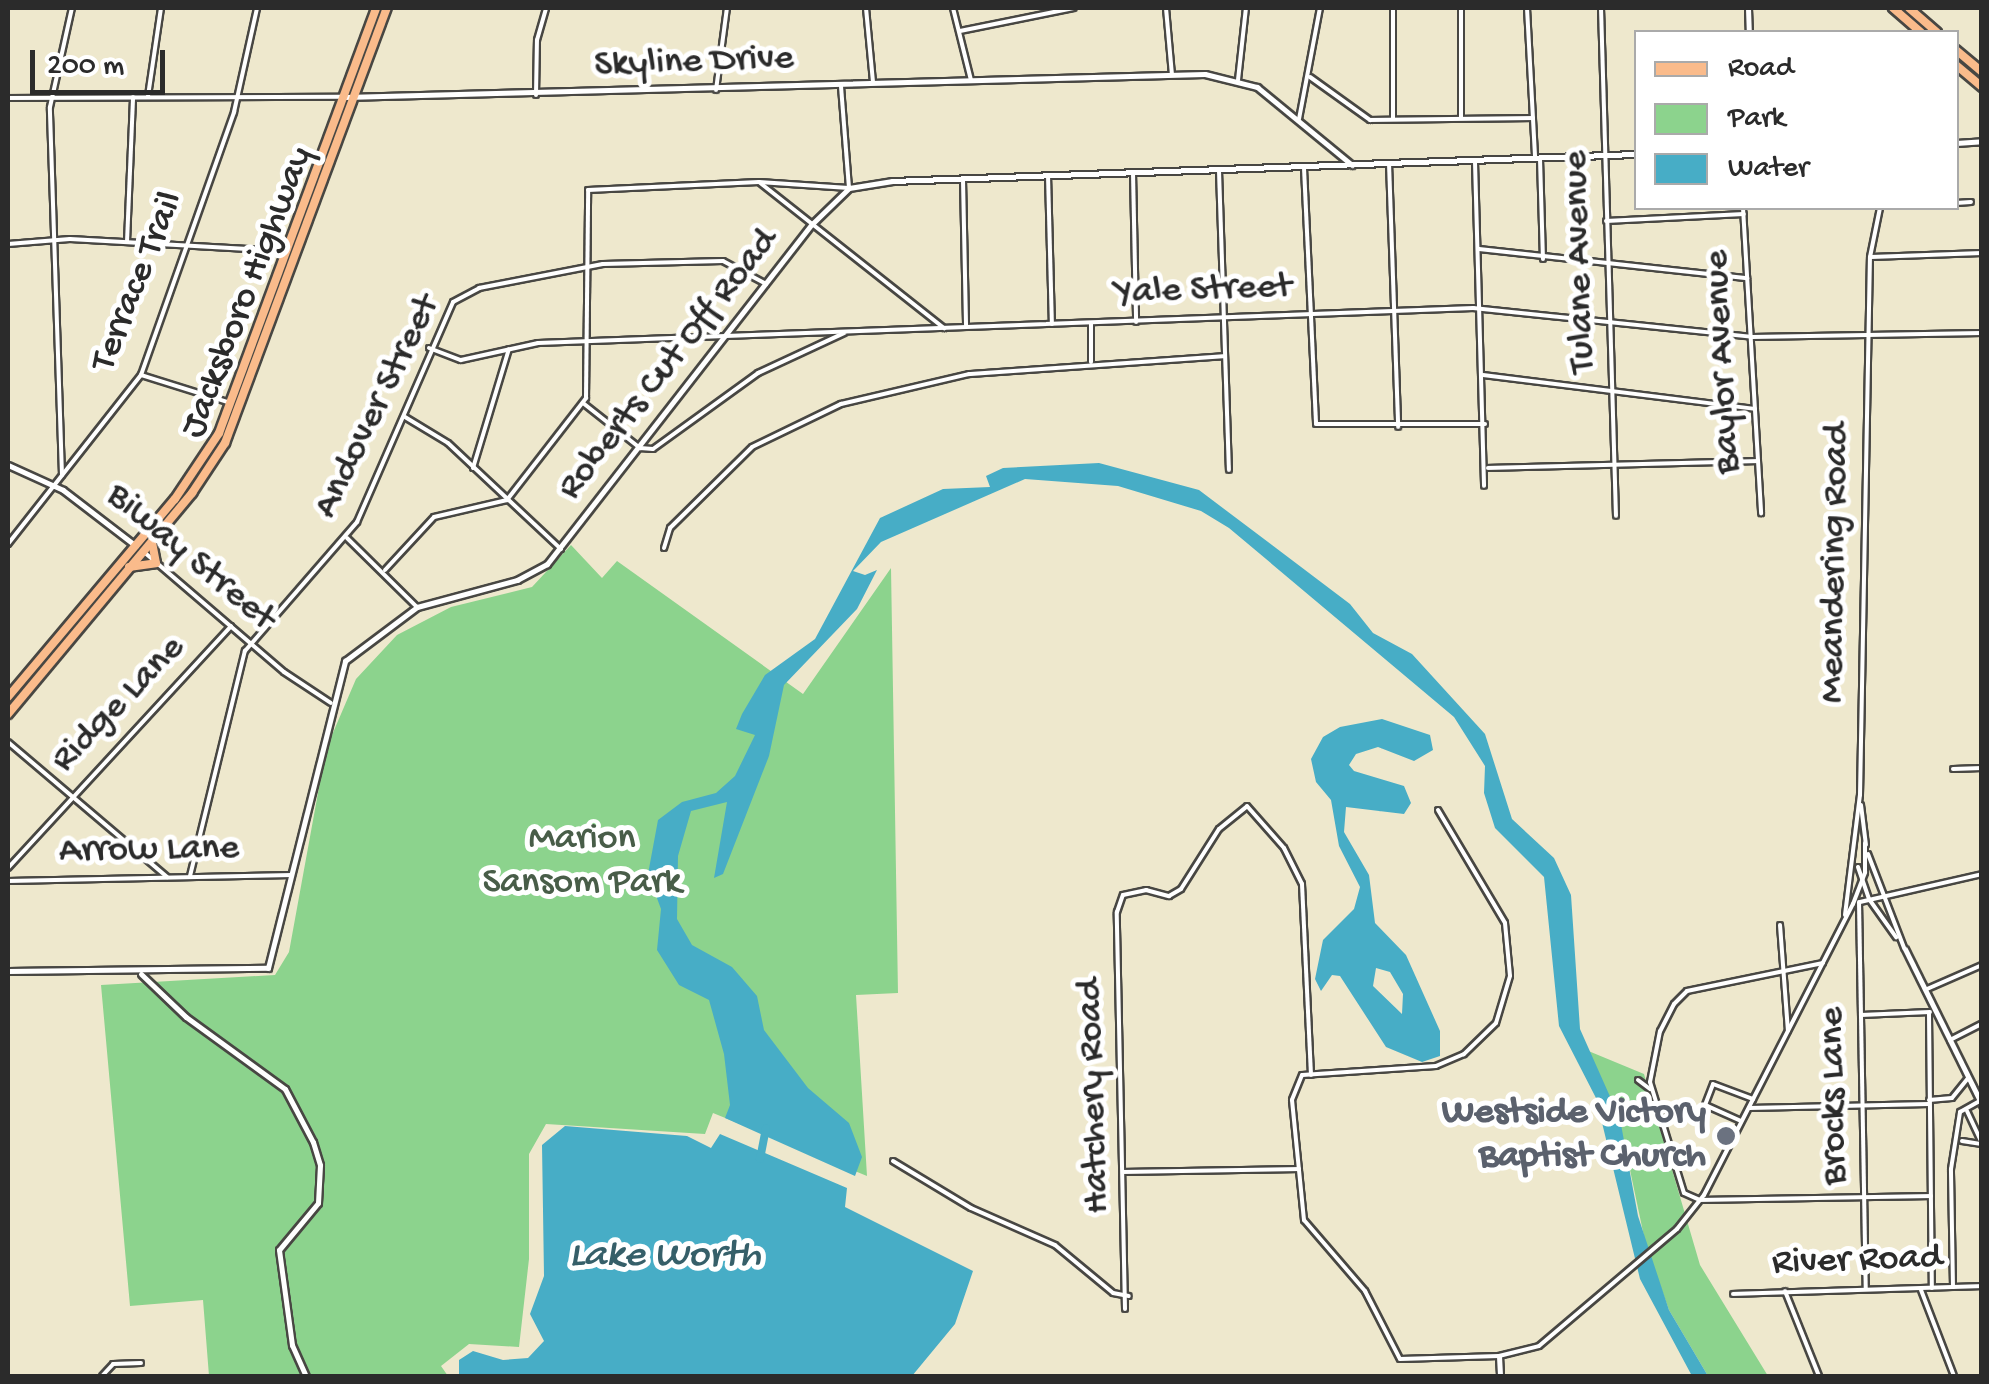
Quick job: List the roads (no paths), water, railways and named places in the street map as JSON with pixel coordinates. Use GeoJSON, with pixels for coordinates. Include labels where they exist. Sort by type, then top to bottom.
{"type":"FeatureCollection","features":[{"type":"Feature","properties":{"kind":"main road","name":"Jacksboro Highway"},"geometry":{"type":"LineString","coordinates":[[150,536],[209,452],[298,250],[376,8]]}},
{"type":"Feature","properties":{"kind":"main road","name":"Jacksboro Highway"},"geometry":{"type":"LineString","coordinates":[[8,714],[136,545],[150,536],[217,456],[242,407],[288,251],[388,8]]}},
{"type":"Feature","properties":{"kind":"main road"},"geometry":{"type":"LineString","coordinates":[[1892,8],[1924,30]]}},
{"type":"Feature","properties":{"kind":"main road"},"geometry":{"type":"LineString","coordinates":[[1909,8],[1924,30]]}},
{"type":"Feature","properties":{"kind":"main road"},"geometry":{"type":"LineString","coordinates":[[1959,53],[1982,72]]}},
{"type":"Feature","properties":{"kind":"main road"},"geometry":{"type":"LineString","coordinates":[[1959,68],[1982,87]]}},
{"type":"Feature","properties":{"kind":"main road"},"geometry":{"type":"LineString","coordinates":[[129,567],[156,563],[150,536],[136,545]]}},
{"type":"Feature","properties":{"kind":"main road","name":"Jacksboro Highway"},"geometry":{"type":"LineString","coordinates":[[8,697],[129,567],[136,545]]}},
{"type":"Feature","properties":{"kind":"street"},"geometry":{"type":"LineString","coordinates":[[62,478],[50,98],[72,8]]}},
{"type":"Feature","properties":{"kind":"street"},"geometry":{"type":"LineString","coordinates":[[148,96],[161,8]]}},
{"type":"Feature","properties":{"kind":"street","name":"Terrace Trail"},"geometry":{"type":"LineString","coordinates":[[8,544],[140,375],[238,95],[257,8]]}},
{"type":"Feature","properties":{"kind":"street"},"geometry":{"type":"LineString","coordinates":[[536,95],[537,40],[546,8]]}},
{"type":"Feature","properties":{"kind":"street"},"geometry":{"type":"LineString","coordinates":[[716,90],[727,8]]}},
{"type":"Feature","properties":{"kind":"street"},"geometry":{"type":"LineString","coordinates":[[866,8],[873,85]]}},
{"type":"Feature","properties":{"kind":"street"},"geometry":{"type":"LineString","coordinates":[[953,8],[971,81]]}},
{"type":"Feature","properties":{"kind":"street"},"geometry":{"type":"LineString","coordinates":[[960,31],[1074,8]]}},
{"type":"Feature","properties":{"kind":"street"},"geometry":{"type":"LineString","coordinates":[[1166,8],[1172,75]]}},
{"type":"Feature","properties":{"kind":"street"},"geometry":{"type":"LineString","coordinates":[[1238,80],[1246,8]]}},
{"type":"Feature","properties":{"kind":"street"},"geometry":{"type":"LineString","coordinates":[[1298,118],[1310,78],[1320,8]]}},
{"type":"Feature","properties":{"kind":"street"},"geometry":{"type":"LineString","coordinates":[[1392,8],[1393,120]]}},
{"type":"Feature","properties":{"kind":"street"},"geometry":{"type":"LineString","coordinates":[[1460,117],[1461,8]]}},
{"type":"Feature","properties":{"kind":"street"},"geometry":{"type":"LineString","coordinates":[[1527,8],[1543,259]]}},
{"type":"Feature","properties":{"kind":"street","name":"Tulane Avenue"},"geometry":{"type":"LineString","coordinates":[[1601,8],[1616,516]]}},
{"type":"Feature","properties":{"kind":"street","name":"Skyline Drive"},"geometry":{"type":"LineString","coordinates":[[8,98],[536,95],[1172,75],[1238,80],[1298,118],[1352,165]]}},
{"type":"Feature","properties":{"kind":"street"},"geometry":{"type":"LineString","coordinates":[[1310,78],[1360,117],[1533,118]]}},
{"type":"Feature","properties":{"kind":"street"},"geometry":{"type":"LineString","coordinates":[[841,86],[849,188]]}},
{"type":"Feature","properties":{"kind":"street"},"geometry":{"type":"LineString","coordinates":[[127,244],[133,96]]}},
{"type":"Feature","properties":{"kind":"street"},"geometry":{"type":"LineString","coordinates":[[385,570],[434,517],[507,500],[582,404],[590,386],[588,190],[759,182],[849,188],[1048,175],[1634,154]]}},
{"type":"Feature","properties":{"kind":"street"},"geometry":{"type":"LineString","coordinates":[[1475,162],[1487,468],[1484,486]]}},
{"type":"Feature","properties":{"kind":"street"},"geometry":{"type":"LineString","coordinates":[[1389,163],[1398,427]]}},
{"type":"Feature","properties":{"kind":"street"},"geometry":{"type":"LineString","coordinates":[[1304,168],[1318,426],[1485,424]]}},
{"type":"Feature","properties":{"kind":"street"},"geometry":{"type":"LineString","coordinates":[[1219,171],[1229,470]]}},
{"type":"Feature","properties":{"kind":"street"},"geometry":{"type":"LineString","coordinates":[[1134,173],[1136,322]]}},
{"type":"Feature","properties":{"kind":"street"},"geometry":{"type":"LineString","coordinates":[[1048,175],[1052,324]]}},
{"type":"Feature","properties":{"kind":"street"},"geometry":{"type":"LineString","coordinates":[[963,180],[966,327]]}},
{"type":"Feature","properties":{"kind":"street"},"geometry":{"type":"LineString","coordinates":[[759,182],[945,328]]}},
{"type":"Feature","properties":{"kind":"street","name":"Roberts Cut Off Road"},"geometry":{"type":"LineString","coordinates":[[8,971],[141,974],[268,968],[331,703],[352,652],[418,607],[524,578],[561,548],[812,224],[849,188]]}},
{"type":"Feature","properties":{"kind":"street"},"geometry":{"type":"LineString","coordinates":[[1959,203],[1971,202]]}},
{"type":"Feature","properties":{"kind":"street","name":"Meandering Road"},"geometry":{"type":"LineString","coordinates":[[1844,920],[1856,857],[1860,795],[1870,257],[1880,210]]}},
{"type":"Feature","properties":{"kind":"street"},"geometry":{"type":"LineString","coordinates":[[1606,220],[1743,211]]}},
{"type":"Feature","properties":{"kind":"street","name":"Baylor Avenue"},"geometry":{"type":"LineString","coordinates":[[1743,211],[1760,513]]}},
{"type":"Feature","properties":{"kind":"street"},"geometry":{"type":"LineString","coordinates":[[8,244],[55,239],[184,248],[298,250]]}},
{"type":"Feature","properties":{"kind":"street"},"geometry":{"type":"LineString","coordinates":[[1479,250],[1608,267],[1748,278]]}},
{"type":"Feature","properties":{"kind":"street"},"geometry":{"type":"LineString","coordinates":[[1870,257],[1982,252]]}},
{"type":"Feature","properties":{"kind":"street","name":"Andover Street"},"geometry":{"type":"LineString","coordinates":[[250,642],[347,538],[404,416],[448,308],[469,292],[588,266],[723,261],[767,285]]}},
{"type":"Feature","properties":{"kind":"street","name":"Yale Street"},"geometry":{"type":"LineString","coordinates":[[429,348],[460,360],[509,349],[589,340],[1481,309],[1609,326],[1752,337],[1982,333]]}},
{"type":"Feature","properties":{"kind":"street"},"geometry":{"type":"LineString","coordinates":[[1091,323],[1091,362]]}},
{"type":"Feature","properties":{"kind":"street"},"geometry":{"type":"LineString","coordinates":[[582,404],[640,448],[654,449],[758,373],[847,332]]}},
{"type":"Feature","properties":{"kind":"street"},"geometry":{"type":"LineString","coordinates":[[473,468],[509,349]]}},
{"type":"Feature","properties":{"kind":"street"},"geometry":{"type":"LineString","coordinates":[[664,548],[668,532],[752,447],[841,404],[969,374],[1091,362],[1224,356]]}},
{"type":"Feature","properties":{"kind":"street"},"geometry":{"type":"LineString","coordinates":[[140,375],[242,407]]}},
{"type":"Feature","properties":{"kind":"street"},"geometry":{"type":"LineString","coordinates":[[1484,375],[1756,409]]}},
{"type":"Feature","properties":{"kind":"street"},"geometry":{"type":"LineString","coordinates":[[404,416],[473,468],[561,548]]}},
{"type":"Feature","properties":{"kind":"street"},"geometry":{"type":"LineString","coordinates":[[1487,468],[1758,461]]}},
{"type":"Feature","properties":{"kind":"street","name":"Biway Street"},"geometry":{"type":"LineString","coordinates":[[8,465],[56,486],[136,545],[250,642],[331,703]]}},
{"type":"Feature","properties":{"kind":"street"},"geometry":{"type":"LineString","coordinates":[[347,538],[385,570],[418,607]]}},
{"type":"Feature","properties":{"kind":"street","name":"Ridge Lane"},"geometry":{"type":"LineString","coordinates":[[8,868],[70,794],[232,626]]}},
{"type":"Feature","properties":{"kind":"street"},"geometry":{"type":"LineString","coordinates":[[190,876],[250,642]]}},
{"type":"Feature","properties":{"kind":"street"},"geometry":{"type":"LineString","coordinates":[[8,742],[167,877]]}},
{"type":"Feature","properties":{"kind":"street"},"geometry":{"type":"LineString","coordinates":[[1953,769],[1982,768]]}},
{"type":"Feature","properties":{"kind":"street"},"geometry":{"type":"LineString","coordinates":[[1860,795],[1866,843],[1880,894],[1931,1011],[1932,1288]]}},
{"type":"Feature","properties":{"kind":"street","name":"Hatchery Road"},"geometry":{"type":"LineString","coordinates":[[1126,1309],[1116,936],[1123,895],[1146,890],[1169,896],[1182,889],[1220,829],[1247,806],[1284,848],[1302,884],[1311,1075]]}},
{"type":"Feature","properties":{"kind":"street"},"geometry":{"type":"LineString","coordinates":[[1124,1172],[1299,1169],[1292,1100],[1297,1080],[1311,1075],[1436,1066],[1476,1046],[1500,1014],[1510,976],[1504,923],[1438,810]]}},
{"type":"Feature","properties":{"kind":"street","name":"Meandering Road"},"geometry":{"type":"LineString","coordinates":[[1299,1169],[1304,1220],[1364,1291],[1400,1359],[1499,1356],[1553,1339],[1700,1200],[1856,903],[1866,843]]}},
{"type":"Feature","properties":{"kind":"street"},"geometry":{"type":"LineString","coordinates":[[1856,857],[1862,885],[1905,949]]}},
{"type":"Feature","properties":{"kind":"street"},"geometry":{"type":"LineString","coordinates":[[1856,903],[1880,894],[1982,874]]}},
{"type":"Feature","properties":{"kind":"street","name":"Arrow Lane"},"geometry":{"type":"LineString","coordinates":[[8,881],[292,876]]}},
{"type":"Feature","properties":{"kind":"street","name":"Brocks Lane"},"geometry":{"type":"LineString","coordinates":[[1856,903],[1866,1289]]}},
{"type":"Feature","properties":{"kind":"street"},"geometry":{"type":"LineString","coordinates":[[1780,925],[1788,1031]]}},
{"type":"Feature","properties":{"kind":"street"},"geometry":{"type":"LineString","coordinates":[[1823,963],[1680,995],[1660,1031],[1651,1090],[1684,1193],[1700,1200],[1931,1196]]}},
{"type":"Feature","properties":{"kind":"street"},"geometry":{"type":"LineString","coordinates":[[1925,990],[1982,964]]}},
{"type":"Feature","properties":{"kind":"street"},"geometry":{"type":"LineString","coordinates":[[141,974],[186,1017],[285,1089],[313,1142],[320,1165],[318,1203],[279,1250],[292,1345],[306,1376]]}},
{"type":"Feature","properties":{"kind":"street"},"geometry":{"type":"LineString","coordinates":[[1861,1014],[1931,1011]]}},
{"type":"Feature","properties":{"kind":"street"},"geometry":{"type":"LineString","coordinates":[[1931,1011],[1950,1040],[1980,1103],[1960,1112],[1960,1140],[1950,1169],[1953,1287]]}},
{"type":"Feature","properties":{"kind":"street"},"geometry":{"type":"LineString","coordinates":[[1950,1040],[1982,1024]]}},
{"type":"Feature","properties":{"kind":"street"},"geometry":{"type":"LineString","coordinates":[[1749,1108],[1930,1102],[1952,1098],[1968,1078]]}},
{"type":"Feature","properties":{"kind":"street"},"geometry":{"type":"LineString","coordinates":[[1638,1080],[1651,1090]]}},
{"type":"Feature","properties":{"kind":"street"},"geometry":{"type":"LineString","coordinates":[[1742,1122],[1705,1105],[1713,1084],[1753,1099]]}},
{"type":"Feature","properties":{"kind":"street"},"geometry":{"type":"LineString","coordinates":[[1966,1109],[1982,1144]]}},
{"type":"Feature","properties":{"kind":"street"},"geometry":{"type":"LineString","coordinates":[[1974,1128],[1982,1124]]}},
{"type":"Feature","properties":{"kind":"street"},"geometry":{"type":"LineString","coordinates":[[1960,1140],[1982,1144]]}},
{"type":"Feature","properties":{"kind":"street","name":"Hatchery Road"},"geometry":{"type":"LineString","coordinates":[[893,1161],[971,1208],[1055,1245],[1114,1293],[1128,1296]]}},
{"type":"Feature","properties":{"kind":"street","name":"River Road"},"geometry":{"type":"LineString","coordinates":[[1733,1294],[1982,1286]]}},
{"type":"Feature","properties":{"kind":"street"},"geometry":{"type":"LineString","coordinates":[[1920,1290],[1954,1376]]}},
{"type":"Feature","properties":{"kind":"street"},"geometry":{"type":"LineString","coordinates":[[1785,1291],[1819,1376]]}},
{"type":"Feature","properties":{"kind":"street"},"geometry":{"type":"LineString","coordinates":[[1499,1356],[1500,1376]]}},
{"type":"Feature","properties":{"kind":"street"},"geometry":{"type":"LineString","coordinates":[[102,1376],[113,1364],[141,1363]]}},
{"type":"Feature","properties":{"kind":"water"},"geometry":{"type":"Polygon","coordinates":[[[1099,463],[1199,490],[1350,604],[1373,633],[1412,654],[1485,734],[1512,819],[1554,858],[1571,895],[1580,1029],[1620,1119],[1638,1216],[1669,1310],[1708,1376],[1692,1376],[1640,1279],[1596,1098],[1559,1026],[1544,877],[1495,828],[1484,793],[1485,766],[1454,717],[1229,528],[1201,511],[1118,486],[1025,479],[881,542],[853,571],[865,575],[877,570],[857,609],[784,685],[769,756],[723,874],[714,878],[727,802],[691,811],[678,856],[677,919],[692,945],[732,967],[757,996],[764,1030],[808,1088],[849,1123],[862,1157],[855,1176],[725,1118],[730,1105],[724,1054],[709,1000],[679,985],[657,950],[661,909],[648,874],[658,820],[682,802],[716,793],[735,776],[755,735],[736,729],[742,714],[765,675],[815,639],[880,518],[943,489],[990,487],[986,476],[1003,468],[1099,463]]]}},
{"type":"Feature","properties":{"kind":"water"},"geometry":{"type":"Polygon","coordinates":[[[1382,719],[1430,735],[1433,750],[1414,761],[1378,747],[1356,754],[1349,765],[1354,771],[1404,786],[1411,803],[1404,814],[1346,807],[1344,832],[1369,875],[1375,923],[1406,955],[1440,1031],[1440,1056],[1422,1062],[1386,1047],[1340,976],[1332,975],[1321,991],[1315,979],[1323,940],[1354,909],[1360,887],[1339,846],[1331,800],[1316,782],[1311,759],[1323,737],[1340,727],[1382,719]],[[1376,968],[1373,986],[1402,1014],[1403,994],[1390,972],[1376,968]]]}},
{"type":"Feature","properties":{"kind":"water","name":"Lake Worth"},"geometry":{"type":"Polygon","coordinates":[[[565,1126],[687,1136],[711,1148],[720,1134],[847,1188],[845,1207],[973,1271],[955,1324],[912,1376],[459,1376],[459,1360],[473,1351],[503,1360],[528,1358],[544,1341],[530,1314],[544,1276],[542,1145],[565,1126]]]}},
{"type":"Feature","properties":{"kind":"waterway"},"geometry":{"type":"LineString","coordinates":[[760,1159],[766,1129]]}},
{"type":"Feature","properties":{"kind":"place","name":"Westside Victory Baptist Church"},"geometry":{"type":"Point","coordinates":[1726,1136]}},
{"type":"Feature","properties":{"kind":"park label","name":"Marion Sansom Park"},"geometry":{"type":"Point","coordinates":[582,862]}}]}
